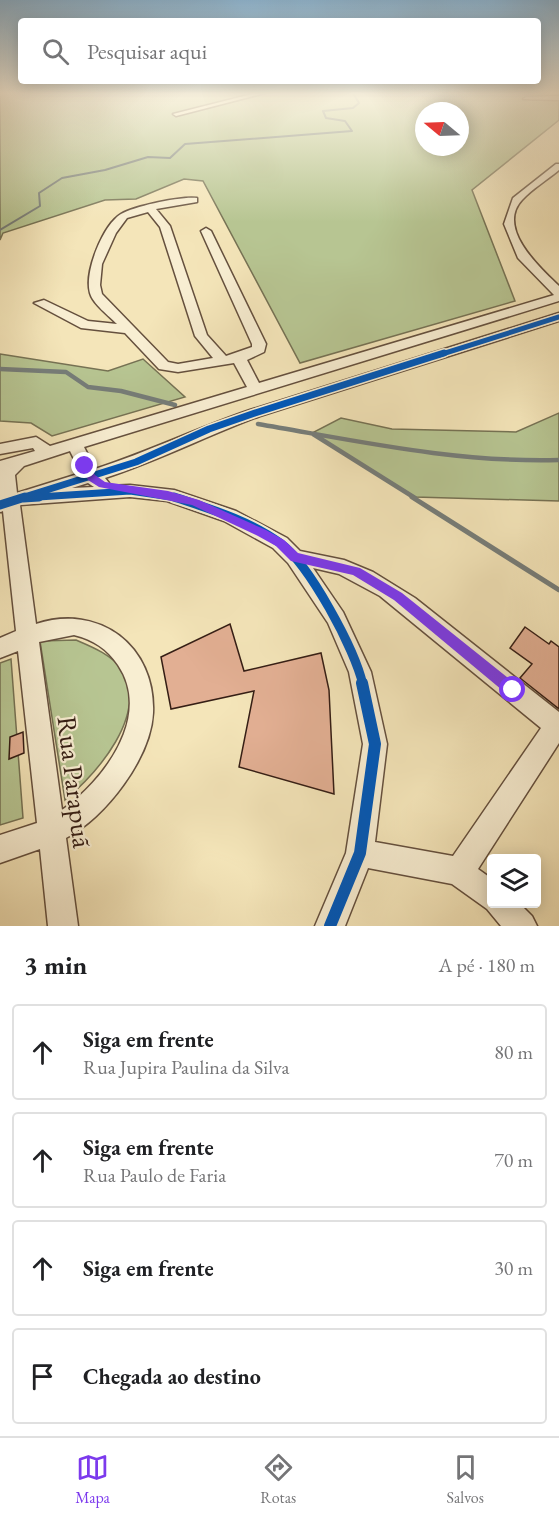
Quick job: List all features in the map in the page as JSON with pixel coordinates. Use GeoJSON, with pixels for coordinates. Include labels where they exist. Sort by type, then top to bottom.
{"type":"FeatureCollection","features":[{"type":"Feature","properties":{"kind":"street"},"geometry":{"type":"LineString","coordinates":[[0,467],[74,443],[176,416],[559,295],[522,256],[509,224],[516,200],[559,166]]}},
{"type":"Feature","properties":{"kind":"street"},"geometry":{"type":"LineString","coordinates":[[194,200],[149,207],[124,216],[94,268],[92,282],[96,295],[169,369],[239,358],[259,349],[259,344],[206,231]]}},
{"type":"Feature","properties":{"kind":"street"},"geometry":{"type":"LineString","coordinates":[[149,207],[165,226],[201,336],[223,361]]}},
{"type":"Feature","properties":{"kind":"street"},"geometry":{"type":"LineString","coordinates":[[40,303],[85,326],[128,329]]}},
{"type":"Feature","properties":{"kind":"street"},"geometry":{"type":"LineString","coordinates":[[11,502],[136,462],[209,429],[255,413],[559,317]]}},
{"type":"Feature","properties":{"kind":"street"},"geometry":{"type":"LineString","coordinates":[[362,357],[378,374]]}},
{"type":"Feature","properties":{"kind":"street"},"geometry":{"type":"LineString","coordinates":[[239,358],[245,375],[256,390]]}},
{"type":"Feature","properties":{"kind":"street"},"geometry":{"type":"LineString","coordinates":[[0,449],[36,442],[46,452]]}},
{"type":"Feature","properties":{"kind":"street"},"geometry":{"type":"LineString","coordinates":[[74,443],[91,477],[102,485],[168,495],[222,513],[280,543],[295,558],[336,618],[362,683],[375,744],[360,853],[330,926]]}},
{"type":"Feature","properties":{"kind":"street","name":"Rua Parapuã"},"geometry":{"type":"LineString","coordinates":[[21,460],[9,468],[4,476],[11,502],[63,926]]}},
{"type":"Feature","properties":{"kind":"street"},"geometry":{"type":"LineString","coordinates":[[11,502],[130,491]]}},
{"type":"Feature","properties":{"kind":"street"},"geometry":{"type":"LineString","coordinates":[[295,558],[308,558],[356,571],[398,596],[558,726],[459,872]]}},
{"type":"Feature","properties":{"kind":"street"},"geometry":{"type":"LineString","coordinates":[[0,648],[51,627],[76,626],[100,634],[122,650],[134,671],[141,699],[137,731],[105,786],[80,814],[51,833],[0,849]]}},
{"type":"Feature","properties":{"kind":"street"},"geometry":{"type":"LineString","coordinates":[[360,853],[425,863],[459,872],[487,893]]}},
{"type":"Feature","properties":{"kind":"street"},"geometry":{"type":"LineString","coordinates":[[504,908],[522,926]]}},
{"type":"Feature","properties":{"kind":"green space"},"geometry":{"type":"Polygon","coordinates":[[[0,136],[415,136],[415,156],[469,156],[469,136],[539,136],[472,190],[515,301],[300,363],[203,181],[184,179],[136,199],[105,200],[3,233],[0,240],[0,136]]]}},
{"type":"Feature","properties":{"kind":"green space"},"geometry":{"type":"Polygon","coordinates":[[[0,354],[108,371],[143,359],[185,397],[52,436],[31,423],[0,421],[0,354]]]}},
{"type":"Feature","properties":{"kind":"green space"},"geometry":{"type":"Polygon","coordinates":[[[559,413],[559,501],[415,497],[312,433],[341,418],[392,429],[516,432],[559,413]]]}},
{"type":"Feature","properties":{"kind":"green space"},"geometry":{"type":"Polygon","coordinates":[[[76,640],[101,652],[118,665],[129,687],[129,706],[116,742],[91,775],[65,800],[40,641],[76,640]]]}},
{"type":"Feature","properties":{"kind":"green space"},"geometry":{"type":"Polygon","coordinates":[[[11,659],[23,818],[0,825],[0,663],[11,659]]]}},
{"type":"Feature","properties":{"kind":"building"},"geometry":{"type":"Polygon","coordinates":[[[230,624],[244,671],[321,653],[329,690],[334,794],[239,767],[254,691],[171,709],[161,657],[230,624]]]}},
{"type":"Feature","properties":{"kind":"building"},"geometry":{"type":"Polygon","coordinates":[[[525,627],[549,644],[551,641],[559,647],[559,709],[520,678],[532,664],[510,648],[525,627]]]}},
{"type":"Feature","properties":{"kind":"building"},"geometry":{"type":"Polygon","coordinates":[[[23,732],[24,753],[9,759],[10,737],[23,732]]]}},
{"type":"Feature","properties":{"kind":"waterway"},"geometry":{"type":"LineString","coordinates":[[0,230],[40,206],[39,193],[62,178],[105,170],[148,157],[170,158],[185,144],[285,136]]}},
{"type":"Feature","properties":{"kind":"waterway"},"geometry":{"type":"LineString","coordinates":[[0,369],[66,372],[88,387],[121,391],[175,405]]}},
{"type":"Feature","properties":{"kind":"waterway"},"geometry":{"type":"LineString","coordinates":[[258,424],[408,450],[483,458],[559,460]]}},
{"type":"Feature","properties":{"kind":"waterway"},"geometry":{"type":"LineString","coordinates":[[313,434],[415,498]]}},
{"type":"Feature","properties":{"kind":"waterway"},"geometry":{"type":"LineString","coordinates":[[412,497],[559,590]]}},
{"type":"Feature","properties":{"kind":"cycle path"},"geometry":{"type":"LineString","coordinates":[[0,505],[136,462],[209,429],[255,413],[559,317]]}},
{"type":"Feature","properties":{"kind":"cycle path"},"geometry":{"type":"LineString","coordinates":[[23,498],[130,491],[168,495],[230,516],[280,543],[295,558],[336,618],[360,672],[375,744],[360,853],[330,926]]}},
{"type":"Feature","properties":{"kind":"route"},"geometry":{"type":"LineString","coordinates":[[85,466],[91,477],[102,485],[168,495],[196,502],[230,516],[280,543],[295,558],[308,558],[356,571],[398,596],[513,690]]}}]}
